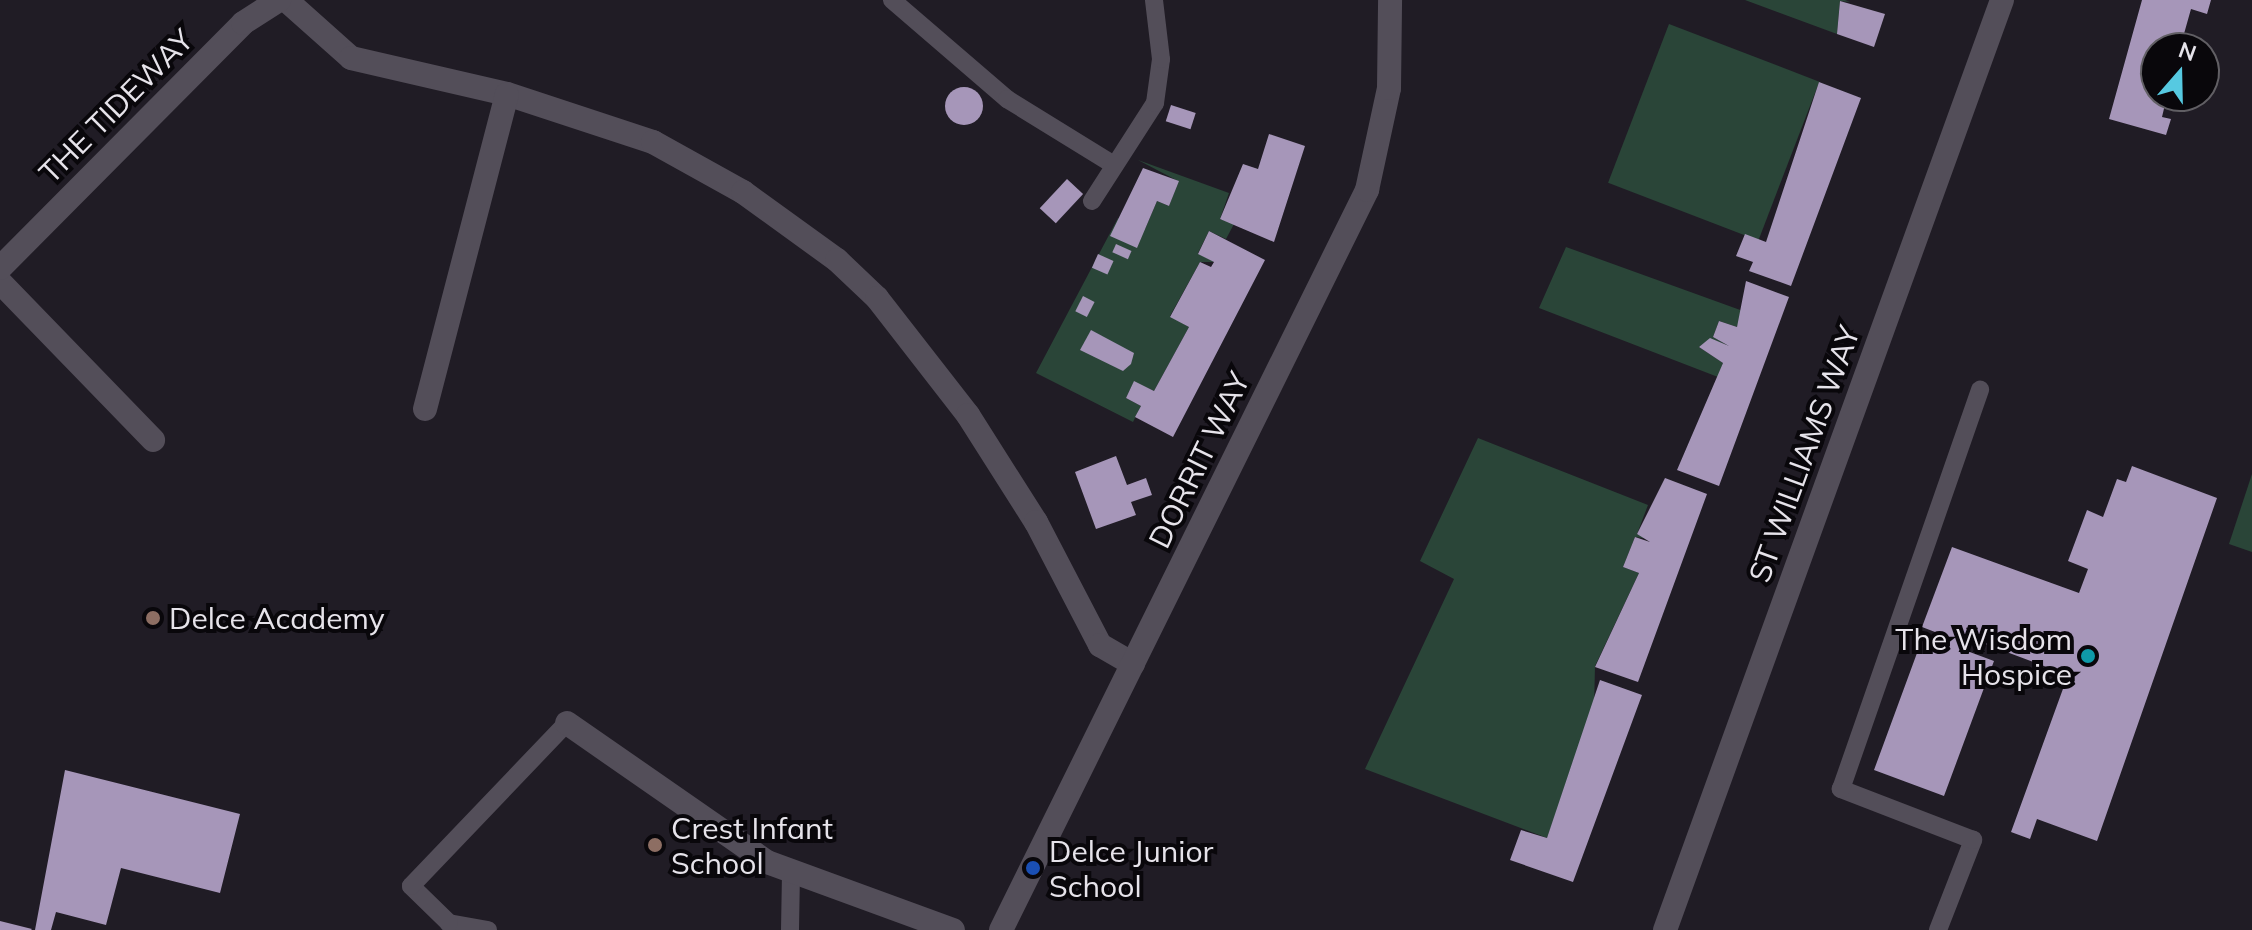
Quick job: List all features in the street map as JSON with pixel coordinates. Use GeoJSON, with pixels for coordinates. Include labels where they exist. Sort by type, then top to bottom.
{"type":"FeatureCollection","features":[{"type":"Feature","properties":{"kind":"street","name":"THE TIDEWAY"},"geometry":{"type":"LineString","coordinates":[[0,268],[243,23],[279,0]]}},
{"type":"Feature","properties":{"kind":"street"},"geometry":{"type":"LineString","coordinates":[[286,0],[351,58],[507,94],[686,158],[860,280],[932,365],[1010,478],[1100,645],[1133,664]]}},
{"type":"Feature","properties":{"kind":"street","name":"DORRIT WAY"},"geometry":{"type":"LineString","coordinates":[[1001,930],[1367,190],[1389,88],[1390,0]]}},
{"type":"Feature","properties":{"kind":"street","name":"ST WILLIAMS WAY"},"geometry":{"type":"LineString","coordinates":[[1665,930],[2002,0]]}},
{"type":"Feature","properties":{"kind":"street"},"geometry":{"type":"LineString","coordinates":[[425,409],[507,94]]}},
{"type":"Feature","properties":{"kind":"street"},"geometry":{"type":"LineString","coordinates":[[0,282],[153,440]]}},
{"type":"Feature","properties":{"kind":"street"},"geometry":{"type":"LineString","coordinates":[[567,723],[767,862],[953,930]]}},
{"type":"Feature","properties":{"kind":"lane"},"geometry":{"type":"LineString","coordinates":[[892,0],[1007,99],[1114,165]]}},
{"type":"Feature","properties":{"kind":"lane"},"geometry":{"type":"LineString","coordinates":[[1092,201],[1114,165],[1144,127],[1159,87],[1154,0]]}},
{"type":"Feature","properties":{"kind":"lane"},"geometry":{"type":"LineString","coordinates":[[1938,930],[1973,840],[1841,789],[1980,390]]}},
{"type":"Feature","properties":{"kind":"lane"},"geometry":{"type":"LineString","coordinates":[[488,930],[449,923],[411,886],[567,723]]}},
{"type":"Feature","properties":{"kind":"lane"},"geometry":{"type":"LineString","coordinates":[[790,930],[791,871]]}},
{"type":"Feature","properties":{"kind":"green space"},"geometry":{"type":"Polygon","coordinates":[[[1745,0],[1845,0],[1850,2],[1840,1],[1837,34],[1745,0]]]}},
{"type":"Feature","properties":{"kind":"green space"},"geometry":{"type":"Polygon","coordinates":[[[1669,24],[1819,82],[1758,240],[1608,183],[1669,24]]]}},
{"type":"Feature","properties":{"kind":"green space"},"geometry":{"type":"Polygon","coordinates":[[[1138,160],[1229,193],[1220,219],[1234,224],[1226,239],[1209,231],[1198,253],[1214,262],[1200,262],[1170,316],[1189,327],[1154,391],[1134,382],[1126,398],[1141,406],[1133,422],[1036,373],[1118,218],[1145,229],[1157,201],[1169,206],[1178,181],[1138,160]]]}},
{"type":"Feature","properties":{"kind":"green space"},"geometry":{"type":"Polygon","coordinates":[[[1566,247],[1743,311],[1737,327],[1719,321],[1713,337],[1729,346],[1710,339],[1699,347],[1723,363],[1718,377],[1539,308],[1566,247]]]}},
{"type":"Feature","properties":{"kind":"green space"},"geometry":{"type":"Polygon","coordinates":[[[1478,438],[1648,505],[1637,534],[1651,539],[1635,537],[1623,567],[1639,573],[1595,666],[1594,710],[1547,838],[1365,769],[1454,579],[1420,561],[1478,438]]]}},
{"type":"Feature","properties":{"kind":"green space"},"geometry":{"type":"Polygon","coordinates":[[[2252,474],[2252,552],[2229,544],[2252,474]]]}},
{"type":"Feature","properties":{"kind":"building"},"geometry":{"type":"Polygon","coordinates":[[[2142,0],[2211,0],[2207,14],[2191,9],[2185,32],[2140,32],[2140,112],[2163,112],[2162,117],[2171,119],[2166,135],[2109,119],[2142,0]]]}},
{"type":"Feature","properties":{"kind":"building"},"geometry":{"type":"Polygon","coordinates":[[[1840,1],[1885,14],[1874,47],[1837,34],[1840,1]]]}},
{"type":"Feature","properties":{"kind":"building"},"geometry":{"type":"Polygon","coordinates":[[[1819,82],[1861,98],[1791,286],[1749,271],[1753,262],[1736,256],[1745,234],[1766,242],[1819,82]]]}},
{"type":"Feature","properties":{"kind":"building"},"geometry":{"type":"Polygon","coordinates":[[[964,87],[977,93],[983,106],[977,119],[964,125],[951,119],[945,106],[951,93],[964,87]]]}},
{"type":"Feature","properties":{"kind":"building"},"geometry":{"type":"Polygon","coordinates":[[[1171,105],[1196,113],[1190,129],[1166,121],[1171,105]]]}},
{"type":"Feature","properties":{"kind":"building"},"geometry":{"type":"Polygon","coordinates":[[[1269,134],[1305,146],[1274,242],[1220,219],[1243,164],[1258,169],[1269,134]]]}},
{"type":"Feature","properties":{"kind":"building"},"geometry":{"type":"Polygon","coordinates":[[[1143,168],[1179,181],[1169,206],[1157,201],[1137,248],[1110,236],[1143,168]]]}},
{"type":"Feature","properties":{"kind":"building"},"geometry":{"type":"Polygon","coordinates":[[[1067,179],[1083,194],[1056,223],[1040,208],[1067,179]]]}},
{"type":"Feature","properties":{"kind":"building"},"geometry":{"type":"Polygon","coordinates":[[[1209,231],[1265,260],[1173,437],[1135,417],[1141,406],[1126,398],[1134,381],[1154,391],[1189,327],[1170,317],[1200,262],[1211,267],[1214,262],[1198,254],[1209,231]]]}},
{"type":"Feature","properties":{"kind":"building"},"geometry":{"type":"Polygon","coordinates":[[[1116,244],[1132,251],[1128,259],[1112,252],[1116,244]]]}},
{"type":"Feature","properties":{"kind":"building"},"geometry":{"type":"Polygon","coordinates":[[[1098,254],[1114,261],[1107,275],[1092,268],[1098,254]]]}},
{"type":"Feature","properties":{"kind":"building"},"geometry":{"type":"Polygon","coordinates":[[[1746,281],[1789,297],[1719,486],[1677,470],[1723,363],[1699,347],[1710,338],[1729,346],[1713,337],[1719,321],[1737,327],[1746,281]]]}},
{"type":"Feature","properties":{"kind":"building"},"geometry":{"type":"Polygon","coordinates":[[[1083,296],[1095,302],[1087,317],[1075,311],[1083,296]]]}},
{"type":"Feature","properties":{"kind":"building"},"geometry":{"type":"Polygon","coordinates":[[[1091,330],[1134,353],[1131,364],[1123,371],[1080,350],[1091,330]]]}},
{"type":"Feature","properties":{"kind":"building"},"geometry":{"type":"Polygon","coordinates":[[[1116,456],[1127,485],[1146,478],[1152,495],[1131,502],[1136,515],[1096,529],[1075,472],[1116,456]]]}},
{"type":"Feature","properties":{"kind":"building","name":"The Wisdom Hospice"},"geometry":{"type":"Polygon","coordinates":[[[2132,466],[2217,498],[2097,841],[2037,819],[2030,839],[2011,832],[2068,675],[1972,639],[1967,651],[1994,661],[1944,796],[1874,770],[1924,634],[1948,637],[1922,627],[1952,547],[2079,593],[2088,569],[2068,561],[2087,510],[2103,517],[2117,479],[2126,482],[2132,466]]]}},
{"type":"Feature","properties":{"kind":"building"},"geometry":{"type":"Polygon","coordinates":[[[1665,478],[1707,494],[1638,682],[1595,667],[1639,573],[1623,567],[1635,537],[1650,542],[1637,534],[1665,478]]]}},
{"type":"Feature","properties":{"kind":"building"},"geometry":{"type":"Polygon","coordinates":[[[1600,680],[1642,695],[1573,882],[1510,860],[1521,830],[1547,838],[1600,680]]]}},
{"type":"Feature","properties":{"kind":"building"},"geometry":{"type":"Polygon","coordinates":[[[65,770],[240,814],[220,893],[121,868],[106,925],[56,912],[51,930],[35,930],[65,770]]]}},
{"type":"Feature","properties":{"kind":"building"},"geometry":{"type":"Polygon","coordinates":[[[0,921],[32,929],[0,930],[0,921]]]}},
{"type":"Feature","properties":{"kind":"place","name":"Delce Academy"},"geometry":{"type":"Point","coordinates":[153,618]}},
{"type":"Feature","properties":{"kind":"place","name":"The Wisdom Hospice"},"geometry":{"type":"Point","coordinates":[2088,656]}},
{"type":"Feature","properties":{"kind":"place","name":"Crest Infant School"},"geometry":{"type":"Point","coordinates":[655,845]}},
{"type":"Feature","properties":{"kind":"place","name":"Delce Junior School"},"geometry":{"type":"Point","coordinates":[1033,868]}}]}
